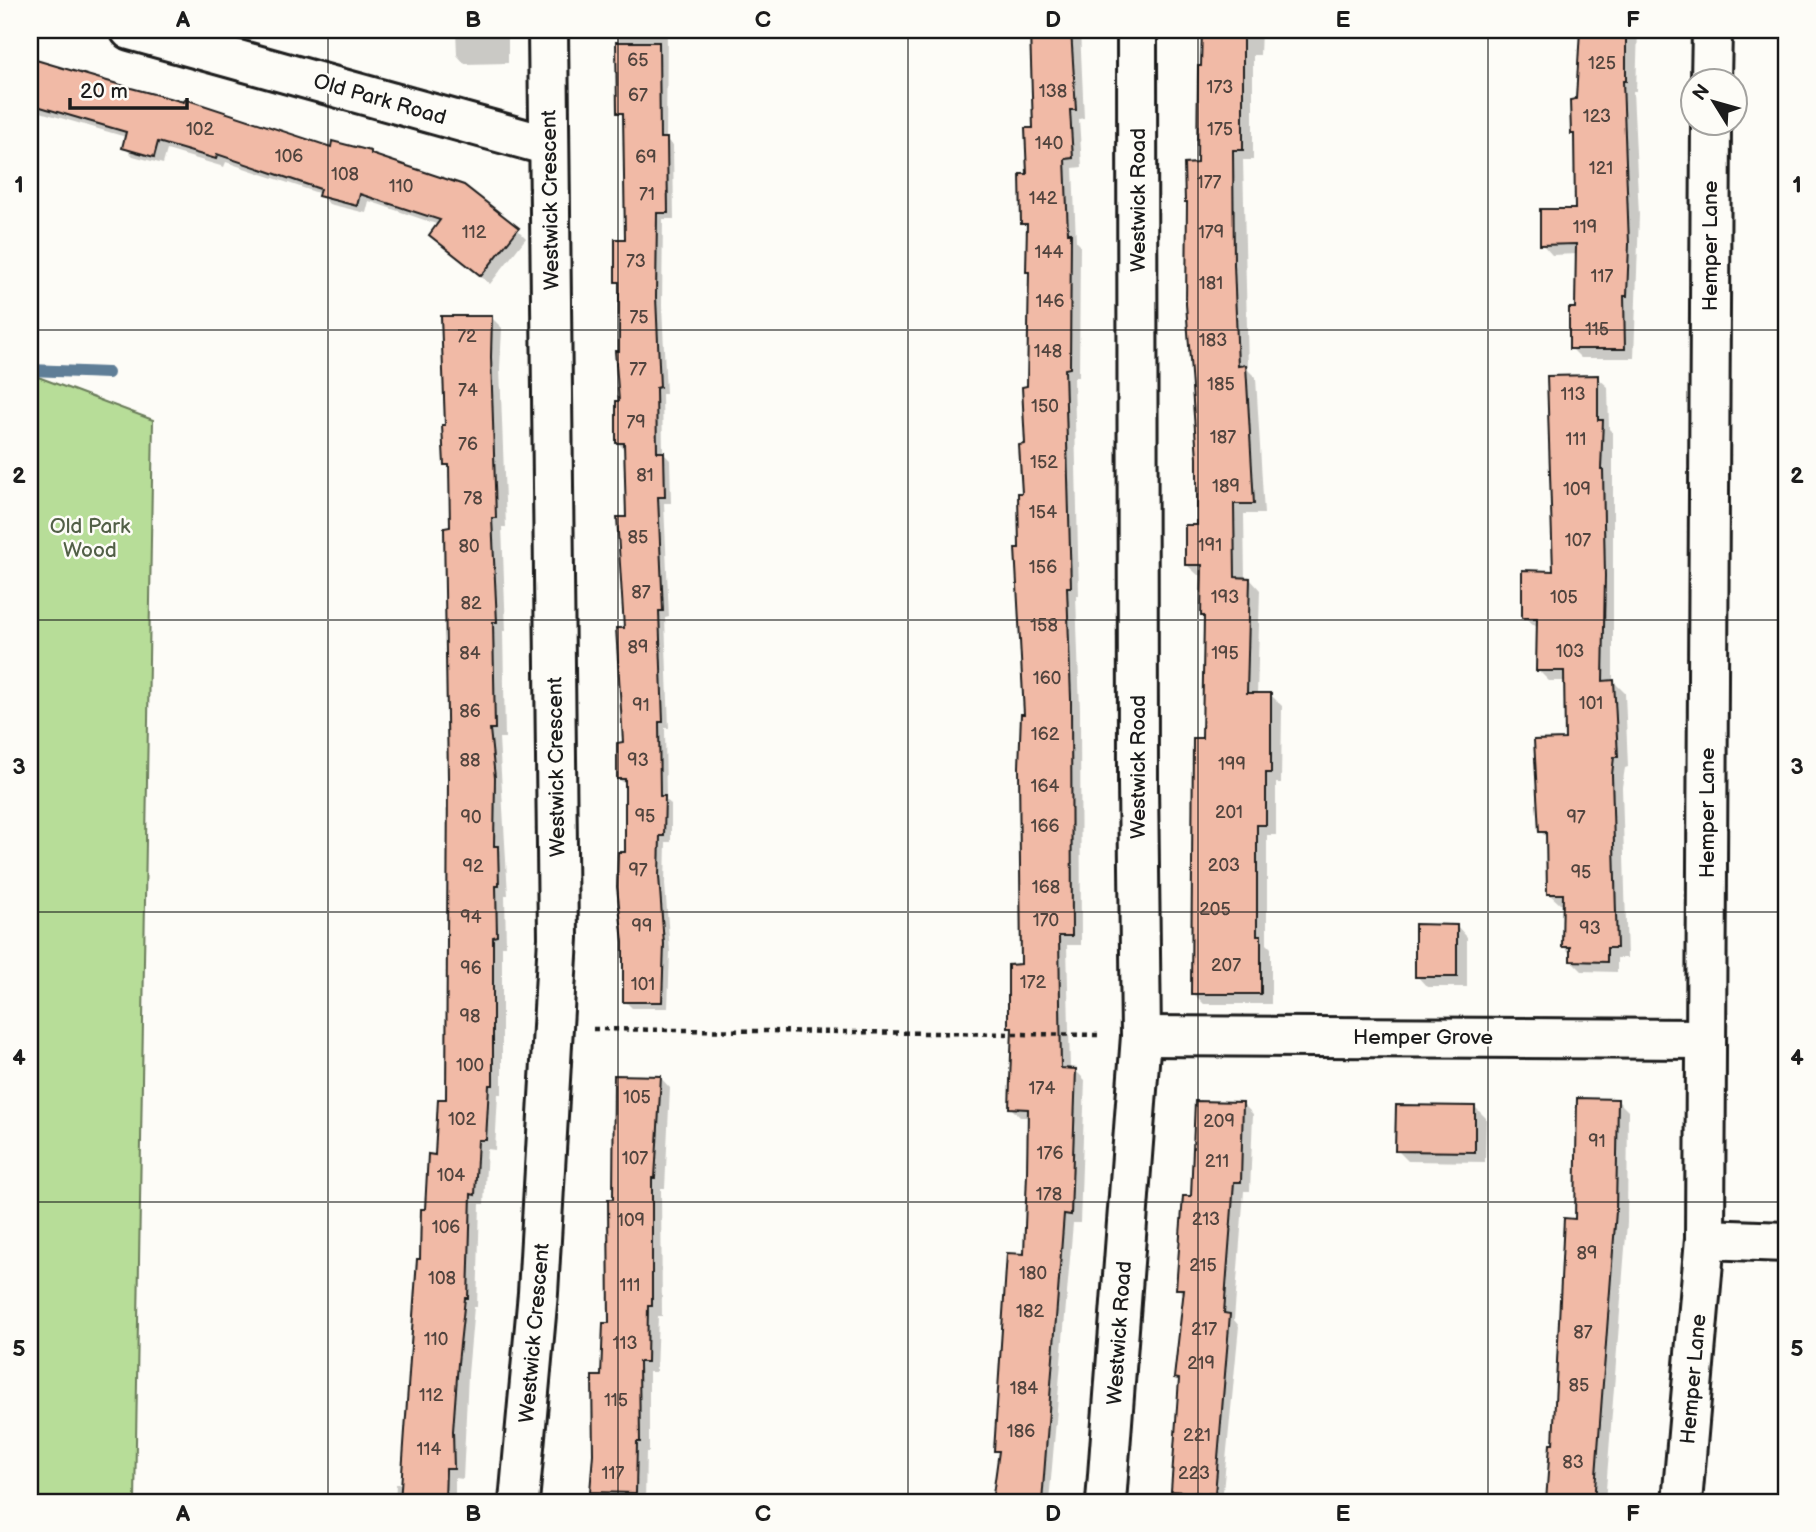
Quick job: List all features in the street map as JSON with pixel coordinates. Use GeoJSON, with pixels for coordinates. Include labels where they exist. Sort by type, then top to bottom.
{"type":"FeatureCollection","features":[{"type":"Feature","properties":{"kind":"street","name":"Old Park Road"},"geometry":{"type":"LineString","coordinates":[[130,30],[549,146]]}},
{"type":"Feature","properties":{"kind":"street","name":"Westwick Crescent"},"geometry":{"type":"LineString","coordinates":[[519,1502],[538,1293],[558,938],[548,30]]}},
{"type":"Feature","properties":{"kind":"street","name":"Westwick Road"},"geometry":{"type":"LineString","coordinates":[[1107,1502],[1142,1036],[1138,783],[1137,30]]}},
{"type":"Feature","properties":{"kind":"street"},"geometry":{"type":"LineString","coordinates":[[1711,66],[1712,30]]}},
{"type":"Feature","properties":{"kind":"street","name":"Hemper Lane"},"geometry":{"type":"LineString","coordinates":[[1682,1502],[1705,1240],[1711,136]]}},
{"type":"Feature","properties":{"kind":"street","name":"Hemper Grove"},"geometry":{"type":"LineString","coordinates":[[1142,1036],[1704,1039]]}},
{"type":"Feature","properties":{"kind":"street"},"geometry":{"type":"LineString","coordinates":[[1705,1240],[1786,1242]]}},
{"type":"Feature","properties":{"kind":"path"},"geometry":{"type":"LineString","coordinates":[[554,1029],[1142,1036]]}},
{"type":"Feature","properties":{"kind":"green space","name":"Old Park Wood"},"geometry":{"type":"Polygon","coordinates":[[[30,374],[153,420],[135,1502],[30,1502],[30,374]]]}},
{"type":"Feature","properties":{"kind":"building"},"geometry":{"type":"Polygon","coordinates":[[[1030,30],[1071,30],[1076,110],[1070,110],[1073,158],[1065,159],[1068,233],[1071,233],[1070,368],[1065,369],[1071,587],[1067,587],[1071,699],[1072,936],[1059,936],[1061,1068],[1076,1069],[1071,1215],[1064,1214],[1042,1502],[992,1502],[999,1451],[994,1451],[1007,1253],[1024,1254],[1027,1173],[1028,1109],[1009,1108],[1012,1028],[1008,1028],[1008,965],[1021,964],[1019,767],[1021,714],[1024,714],[1015,548],[1019,548],[1018,493],[1022,493],[1019,445],[1025,444],[1022,387],[1027,386],[1029,272],[1026,272],[1027,224],[1021,224],[1020,174],[1027,174],[1025,128],[1033,128],[1030,30]]]}},
{"type":"Feature","properties":{"kind":"building"},"geometry":{"type":"Polygon","coordinates":[[[1202,30],[1243,30],[1243,150],[1233,150],[1234,264],[1238,366],[1246,365],[1254,504],[1234,504],[1235,577],[1250,578],[1247,693],[1271,693],[1271,773],[1266,773],[1266,825],[1257,825],[1257,935],[1261,935],[1261,994],[1191,994],[1193,738],[1202,738],[1204,616],[1201,616],[1202,565],[1185,565],[1185,525],[1197,525],[1197,458],[1186,304],[1187,202],[1184,164],[1197,163],[1198,66],[1201,66],[1202,30]]]}},
{"type":"Feature","properties":{"kind":"building"},"geometry":{"type":"Polygon","coordinates":[[[1580,30],[1626,30],[1626,81],[1623,81],[1629,244],[1627,296],[1624,296],[1625,349],[1569,349],[1569,308],[1575,308],[1576,244],[1540,245],[1540,209],[1575,209],[1574,134],[1571,134],[1570,100],[1576,99],[1580,30]]]}},
{"type":"Feature","properties":{"kind":"building"},"geometry":{"type":"Polygon","coordinates":[[[616,42],[659,42],[660,138],[667,138],[668,213],[657,213],[656,297],[660,387],[656,388],[657,452],[664,452],[665,497],[658,497],[663,611],[659,611],[663,722],[659,722],[660,796],[665,796],[659,876],[664,944],[662,1002],[623,1002],[623,942],[617,887],[618,852],[625,852],[625,779],[617,779],[617,743],[623,742],[616,628],[624,628],[617,517],[626,517],[624,443],[616,443],[616,401],[619,401],[615,351],[619,351],[619,282],[615,282],[615,239],[625,239],[623,113],[617,113],[616,42]]]}},
{"type":"Feature","properties":{"kind":"building"},"geometry":{"type":"Polygon","coordinates":[[[36,60],[184,102],[185,99],[331,147],[332,141],[371,151],[371,154],[464,185],[519,228],[481,276],[429,235],[440,220],[360,194],[357,206],[318,196],[320,189],[217,154],[216,159],[158,142],[154,157],[122,148],[126,132],[30,104],[30,83],[36,60]]]}},
{"type":"Feature","properties":{"kind":"building"},"geometry":{"type":"Polygon","coordinates":[[[441,316],[492,316],[496,518],[492,518],[497,622],[493,622],[495,729],[490,729],[495,778],[494,846],[498,846],[499,886],[496,886],[497,936],[493,937],[493,1085],[489,1085],[486,1140],[478,1140],[475,1195],[471,1194],[468,1298],[465,1298],[458,1363],[453,1431],[454,1469],[446,1469],[445,1502],[400,1502],[417,1259],[420,1259],[421,1209],[425,1209],[428,1154],[435,1155],[438,1099],[446,1099],[448,778],[444,528],[450,527],[449,465],[444,465],[442,425],[445,425],[441,316]]]}},
{"type":"Feature","properties":{"kind":"building"},"geometry":{"type":"Polygon","coordinates":[[[1598,375],[1598,420],[1603,420],[1603,681],[1614,680],[1618,757],[1614,757],[1612,775],[1617,948],[1607,948],[1607,962],[1570,961],[1570,947],[1562,947],[1563,894],[1547,894],[1546,832],[1539,832],[1534,740],[1565,739],[1564,671],[1536,671],[1537,618],[1522,618],[1522,570],[1553,571],[1547,376],[1598,375]]]}},
{"type":"Feature","properties":{"kind":"building"},"geometry":{"type":"Polygon","coordinates":[[[1415,924],[1457,925],[1457,977],[1415,977],[1415,924]]]}},
{"type":"Feature","properties":{"kind":"building"},"geometry":{"type":"Polygon","coordinates":[[[614,1075],[661,1076],[655,1178],[652,1178],[652,1306],[648,1306],[647,1362],[639,1362],[640,1442],[637,1442],[636,1493],[590,1492],[593,1454],[592,1376],[601,1376],[603,1323],[609,1323],[608,1199],[613,1199],[614,1075]]]}},
{"type":"Feature","properties":{"kind":"building"},"geometry":{"type":"Polygon","coordinates":[[[1577,1098],[1618,1099],[1616,1211],[1594,1502],[1546,1502],[1550,1444],[1553,1444],[1564,1218],[1575,1219],[1577,1098]]]}},
{"type":"Feature","properties":{"kind":"building"},"geometry":{"type":"Polygon","coordinates":[[[1195,1101],[1243,1102],[1241,1182],[1234,1182],[1224,1313],[1230,1314],[1215,1494],[1171,1491],[1179,1379],[1174,1378],[1184,1289],[1176,1289],[1183,1196],[1191,1196],[1195,1101]]]}},
{"type":"Feature","properties":{"kind":"building"},"geometry":{"type":"Polygon","coordinates":[[[1396,1105],[1475,1106],[1475,1152],[1395,1151],[1396,1105]]]}},
{"type":"Feature","properties":{"kind":"waterway"},"geometry":{"type":"LineString","coordinates":[[30,370],[108,373]]}}]}
